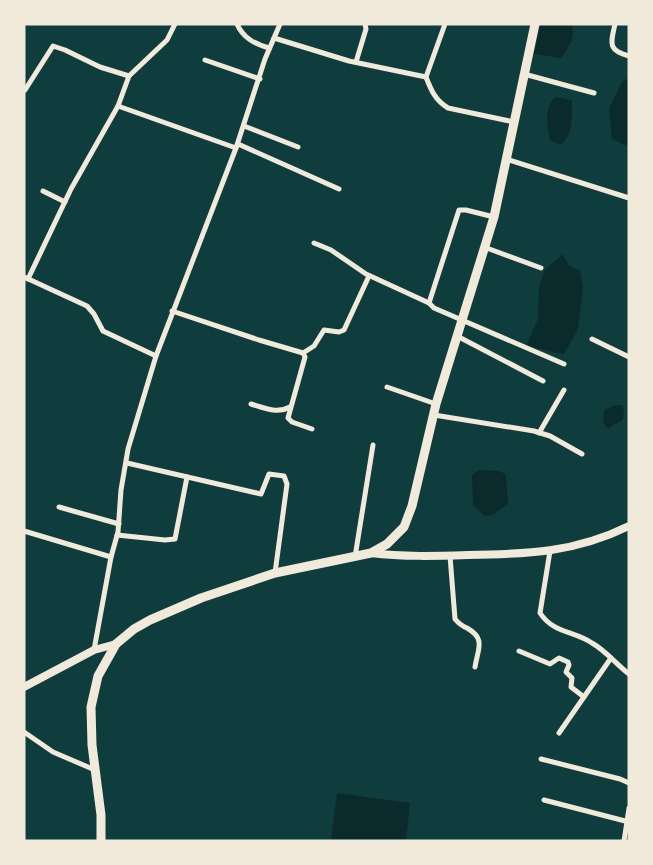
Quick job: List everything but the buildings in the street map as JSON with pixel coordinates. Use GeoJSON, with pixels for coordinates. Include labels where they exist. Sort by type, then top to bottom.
{"type":"FeatureCollection","features":[{"type":"Feature","properties":{"kind":"main road"},"geometry":{"type":"LineString","coordinates":[[101,841],[101,815],[95,770],[91,707],[98,676],[116,644],[134,629],[165,613],[275,573],[371,553],[397,535],[409,517],[436,404],[494,217],[535,24]]}},
{"type":"Feature","properties":{"kind":"main road"},"geometry":{"type":"LineString","coordinates":[[371,553],[396,556],[533,554],[583,544],[627,530]]}},
{"type":"Feature","properties":{"kind":"main road"},"geometry":{"type":"LineString","coordinates":[[24,687],[94,650],[116,644]]}},
{"type":"Feature","properties":{"kind":"street"},"geometry":{"type":"LineString","coordinates":[[156,356],[103,332],[87,306],[26,278],[118,106],[129,76],[167,40],[175,24]]}},
{"type":"Feature","properties":{"kind":"street"},"geometry":{"type":"LineString","coordinates":[[237,24],[247,38],[269,48]]}},
{"type":"Feature","properties":{"kind":"street"},"geometry":{"type":"LineString","coordinates":[[94,650],[119,524],[121,490],[128,449],[156,356],[237,146],[279,24]]}},
{"type":"Feature","properties":{"kind":"street"},"geometry":{"type":"LineString","coordinates":[[356,62],[366,29],[365,24]]}},
{"type":"Feature","properties":{"kind":"street"},"geometry":{"type":"LineString","coordinates":[[445,24],[426,77],[434,96],[439,103],[448,108],[514,122]]}},
{"type":"Feature","properties":{"kind":"street"},"geometry":{"type":"LineString","coordinates":[[615,24],[612,48],[629,56]]}},
{"type":"Feature","properties":{"kind":"street"},"geometry":{"type":"LineString","coordinates":[[274,38],[356,62],[426,77]]}},
{"type":"Feature","properties":{"kind":"street"},"geometry":{"type":"LineString","coordinates":[[25,90],[53,46],[100,67],[129,76]]}},
{"type":"Feature","properties":{"kind":"street"},"geometry":{"type":"LineString","coordinates":[[205,60],[260,79]]}},
{"type":"Feature","properties":{"kind":"street"},"geometry":{"type":"LineString","coordinates":[[524,74],[594,93]]}},
{"type":"Feature","properties":{"kind":"street"},"geometry":{"type":"LineString","coordinates":[[118,106],[237,146],[339,189]]}},
{"type":"Feature","properties":{"kind":"street"},"geometry":{"type":"LineString","coordinates":[[244,126],[298,147]]}},
{"type":"Feature","properties":{"kind":"street"},"geometry":{"type":"LineString","coordinates":[[506,159],[629,198]]}},
{"type":"Feature","properties":{"kind":"street"},"geometry":{"type":"LineString","coordinates":[[43,191],[65,202]]}},
{"type":"Feature","properties":{"kind":"street"},"geometry":{"type":"LineString","coordinates":[[429,303],[459,210],[494,217]]}},
{"type":"Feature","properties":{"kind":"street"},"geometry":{"type":"LineString","coordinates":[[314,243],[331,250],[369,276],[429,303],[434,308],[564,364]]}},
{"type":"Feature","properties":{"kind":"street"},"geometry":{"type":"LineString","coordinates":[[484,247],[541,268]]}},
{"type":"Feature","properties":{"kind":"street"},"geometry":{"type":"LineString","coordinates":[[172,311],[303,353],[314,346],[324,330],[339,332],[344,330],[369,276]]}},
{"type":"Feature","properties":{"kind":"street"},"geometry":{"type":"LineString","coordinates":[[457,336],[543,381]]}},
{"type":"Feature","properties":{"kind":"street"},"geometry":{"type":"LineString","coordinates":[[592,339],[629,357]]}},
{"type":"Feature","properties":{"kind":"street"},"geometry":{"type":"LineString","coordinates":[[303,353],[305,357],[288,418],[292,422],[312,429]]}},
{"type":"Feature","properties":{"kind":"street"},"geometry":{"type":"LineString","coordinates":[[387,387],[436,404]]}},
{"type":"Feature","properties":{"kind":"street"},"geometry":{"type":"LineString","coordinates":[[539,433],[564,390]]}},
{"type":"Feature","properties":{"kind":"street"},"geometry":{"type":"LineString","coordinates":[[251,404],[274,411],[290,407]]}},
{"type":"Feature","properties":{"kind":"street"},"geometry":{"type":"LineString","coordinates":[[434,415],[539,433],[550,436],[582,454]]}},
{"type":"Feature","properties":{"kind":"street"},"geometry":{"type":"LineString","coordinates":[[355,557],[373,445]]}},
{"type":"Feature","properties":{"kind":"street"},"geometry":{"type":"LineString","coordinates":[[127,464],[261,494],[269,474],[284,476],[287,484],[275,573]]}},
{"type":"Feature","properties":{"kind":"street"},"geometry":{"type":"LineString","coordinates":[[117,535],[175,539],[187,477]]}},
{"type":"Feature","properties":{"kind":"street"},"geometry":{"type":"LineString","coordinates":[[59,507],[119,524]]}},
{"type":"Feature","properties":{"kind":"street"},"geometry":{"type":"LineString","coordinates":[[24,531],[111,557]]}},
{"type":"Feature","properties":{"kind":"street"},"geometry":{"type":"LineString","coordinates":[[550,551],[540,613],[546,623],[566,634],[591,642],[629,674]]}},
{"type":"Feature","properties":{"kind":"street"},"geometry":{"type":"LineString","coordinates":[[450,556],[455,619],[459,624],[477,634],[480,640],[475,667]]}},
{"type":"Feature","properties":{"kind":"street"},"geometry":{"type":"LineString","coordinates":[[519,651],[548,664],[554,663],[558,658],[568,662],[566,672],[572,678],[571,687],[584,697]]}},
{"type":"Feature","properties":{"kind":"street"},"geometry":{"type":"LineString","coordinates":[[559,733],[611,658]]}},
{"type":"Feature","properties":{"kind":"street"},"geometry":{"type":"LineString","coordinates":[[24,732],[53,752],[95,770]]}},
{"type":"Feature","properties":{"kind":"street"},"geometry":{"type":"LineString","coordinates":[[542,759],[629,783]]}},
{"type":"Feature","properties":{"kind":"street"},"geometry":{"type":"LineString","coordinates":[[544,801],[628,821]]}},
{"type":"Feature","properties":{"kind":"street"},"geometry":{"type":"LineString","coordinates":[[624,841],[629,808]]}},
{"type":"Feature","properties":{"kind":"water"},"geometry":{"type":"Polygon","coordinates":[[[541,24],[571,24],[572,38],[561,58],[534,54],[541,24]]]}},
{"type":"Feature","properties":{"kind":"water"},"geometry":{"type":"Polygon","coordinates":[[[629,78],[629,144],[625,145],[612,139],[609,109],[622,81],[629,78]]]}},
{"type":"Feature","properties":{"kind":"water"},"geometry":{"type":"Polygon","coordinates":[[[555,97],[572,100],[570,130],[565,141],[560,145],[550,140],[547,123],[549,106],[555,97]]]}},
{"type":"Feature","properties":{"kind":"water"},"geometry":{"type":"Polygon","coordinates":[[[563,254],[569,266],[580,270],[583,288],[578,329],[564,354],[526,346],[538,319],[539,286],[545,270],[563,254]]]}},
{"type":"Feature","properties":{"kind":"water"},"geometry":{"type":"Polygon","coordinates":[[[621,405],[624,409],[623,420],[609,429],[604,423],[604,410],[621,405]]]}},
{"type":"Feature","properties":{"kind":"water"},"geometry":{"type":"Polygon","coordinates":[[[479,470],[500,471],[506,475],[508,504],[492,515],[485,516],[473,505],[472,475],[479,470]]]}},
{"type":"Feature","properties":{"kind":"water"},"geometry":{"type":"Polygon","coordinates":[[[337,793],[410,803],[406,841],[331,841],[337,793]]]}}]}
